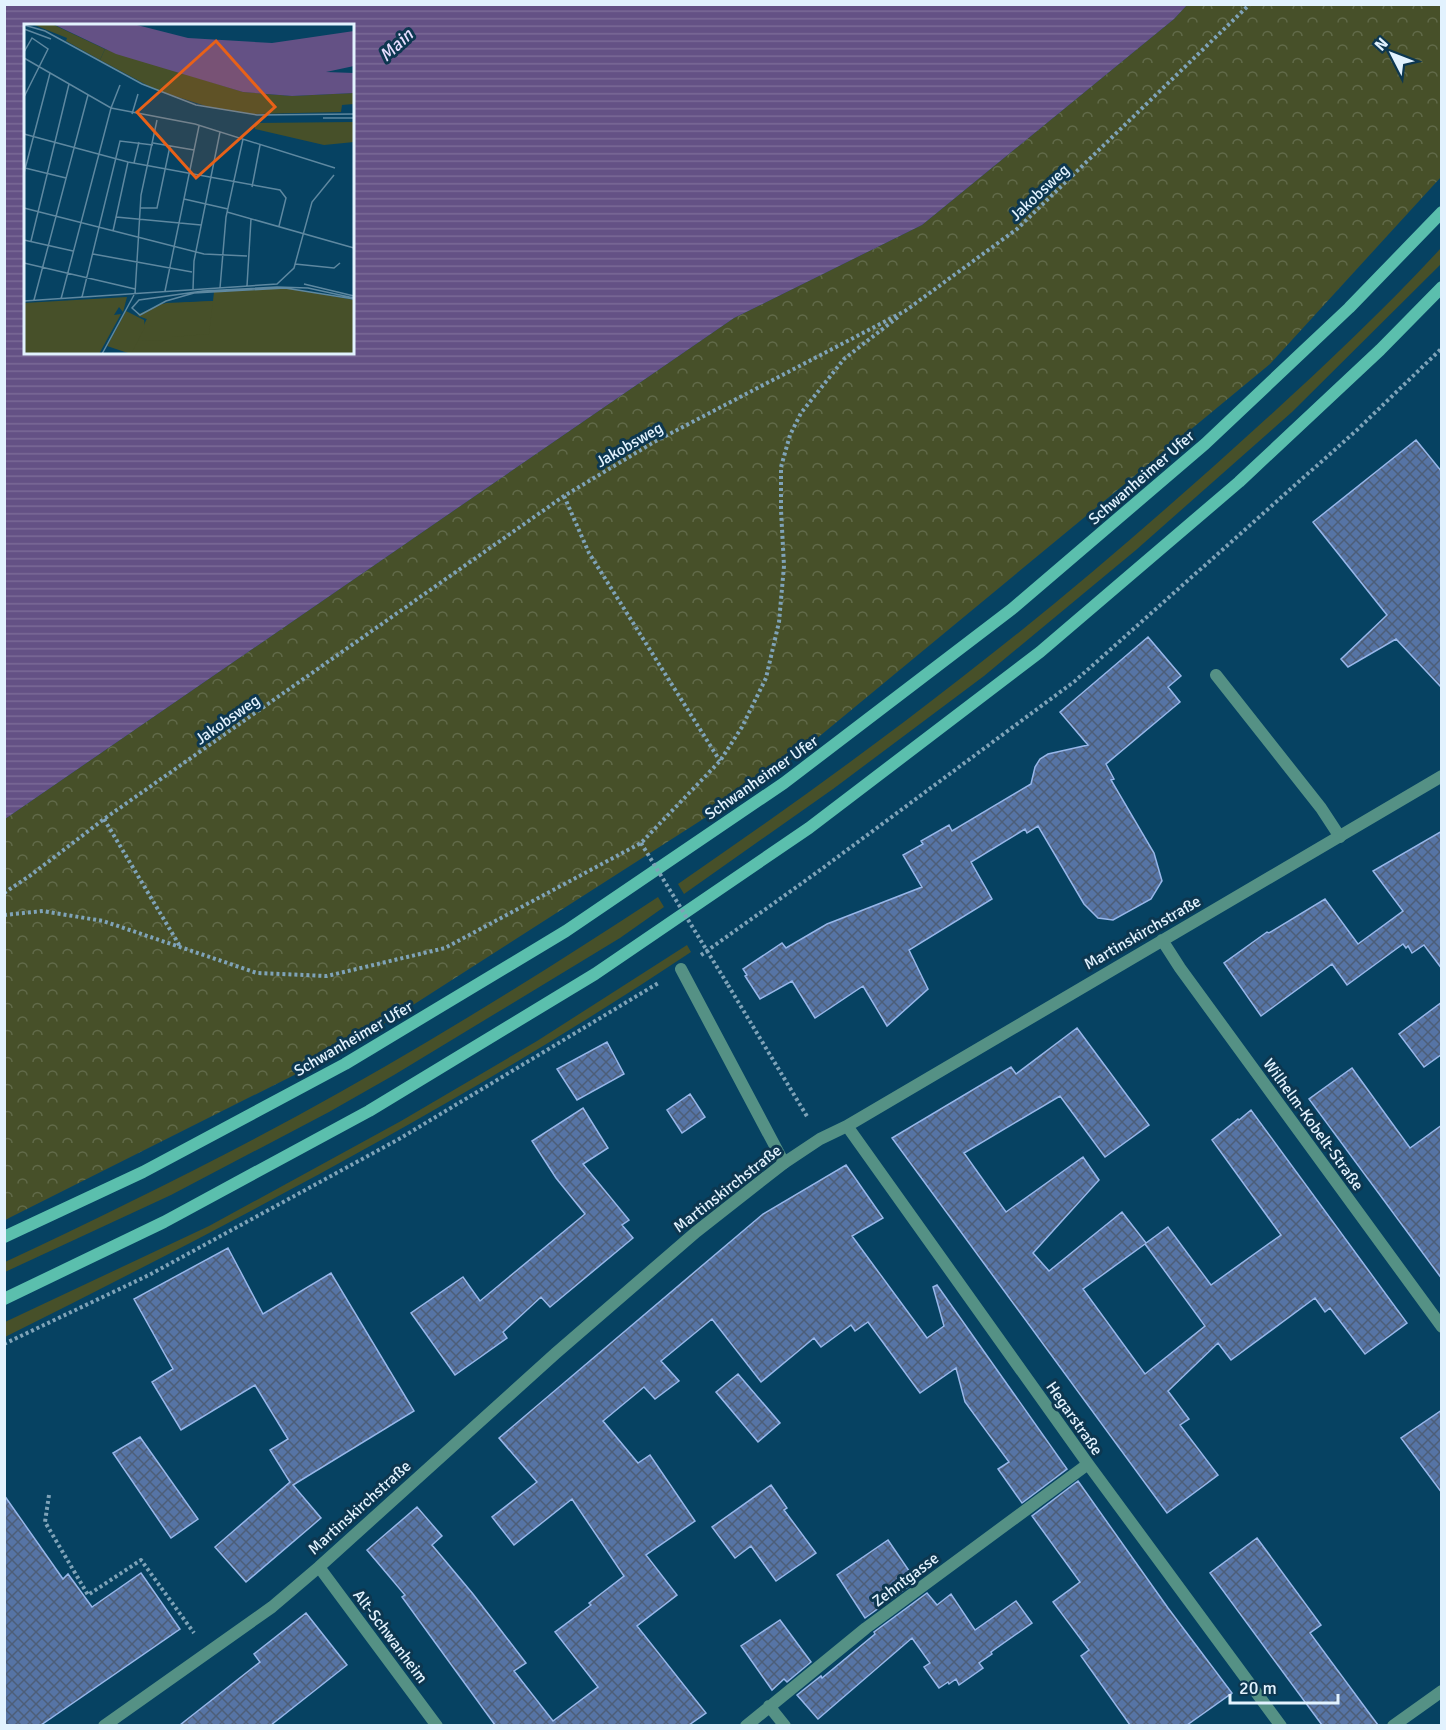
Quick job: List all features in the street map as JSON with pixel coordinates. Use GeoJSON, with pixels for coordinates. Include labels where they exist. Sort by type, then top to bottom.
{"type":"FeatureCollection","features":[{"type":"Feature","properties":{"kind":"main road","name":"Schwanheimer Ufer"},"geometry":{"type":"LineString","coordinates":[[4,1237],[143,1172],[345,1064],[566,931],[784,783],[1012,609],[1205,444],[1349,308],[1442,212]]}},
{"type":"Feature","properties":{"kind":"main road"},"geometry":{"type":"LineString","coordinates":[[4,1299],[164,1222],[369,1111],[595,974],[809,828],[1040,652],[1230,489],[1380,350],[1442,287]]}},
{"type":"Feature","properties":{"kind":"street"},"geometry":{"type":"LineString","coordinates":[[1216,675],[1321,808],[1340,837]]}},
{"type":"Feature","properties":{"kind":"street","name":"Martinskirchstraße"},"geometry":{"type":"LineString","coordinates":[[104,1725],[272,1607],[573,1338],[696,1232],[784,1162],[1442,776]]}},
{"type":"Feature","properties":{"kind":"street","name":"Wilhelm-Kobelt-Straße"},"geometry":{"type":"LineString","coordinates":[[1162,940],[1180,968],[1442,1327]]}},
{"type":"Feature","properties":{"kind":"street"},"geometry":{"type":"LineString","coordinates":[[681,969],[784,1162]]}},
{"type":"Feature","properties":{"kind":"street","name":"Hegarstraße"},"geometry":{"type":"LineString","coordinates":[[847,1126],[1088,1464],[1281,1725]]}},
{"type":"Feature","properties":{"kind":"street","name":"Zehntgasse"},"geometry":{"type":"LineString","coordinates":[[746,1725],[866,1628],[1088,1464]]}},
{"type":"Feature","properties":{"kind":"street","name":"Alt-Schwanheim"},"geometry":{"type":"LineString","coordinates":[[319,1567],[436,1725]]}},
{"type":"Feature","properties":{"kind":"street"},"geometry":{"type":"LineString","coordinates":[[1393,1725],[1442,1691]]}},
{"type":"Feature","properties":{"kind":"street"},"geometry":{"type":"LineString","coordinates":[[769,1706],[784,1725]]}},
{"type":"Feature","properties":{"kind":"path","name":"Jakobsweg"},"geometry":{"type":"LineString","coordinates":[[4,893],[32,875],[104,819],[564,496],[654,442],[905,311],[1017,229],[1250,4]]}},
{"type":"Feature","properties":{"kind":"path"},"geometry":{"type":"LineString","coordinates":[[4,915],[43,910],[103,921],[257,973],[327,976],[445,948],[641,843],[720,761],[742,727],[766,678],[779,622],[784,566],[781,510],[782,467],[790,435],[801,413],[844,359],[905,311]]}},
{"type":"Feature","properties":{"kind":"path"},"geometry":{"type":"LineString","coordinates":[[564,496],[589,553],[720,761]]}},
{"type":"Feature","properties":{"kind":"path"},"geometry":{"type":"LineString","coordinates":[[104,819],[182,948]]}},
{"type":"Feature","properties":{"kind":"path"},"geometry":{"type":"LineString","coordinates":[[641,843],[820,1139]]}},
{"type":"Feature","properties":{"kind":"path"},"geometry":{"type":"LineString","coordinates":[[49,1495],[45,1522],[88,1595],[141,1560],[208,1653]]}},
{"type":"Feature","properties":{"kind":"green space"},"geometry":{"type":"Polygon","coordinates":[[[1187,5],[1441,5],[1441,177],[1270,364],[775,773],[338,1053],[5,1220],[5,819],[734,318],[922,225],[1174,19],[1187,5]]]}},
{"type":"Feature","properties":{"kind":"green space"},"geometry":{"type":"Polygon","coordinates":[[[1441,248],[1441,264],[1292,412],[1136,550],[984,676],[833,789],[684,894],[678,884],[926,705],[1026,627],[1121,547],[1301,387],[1387,305],[1441,248]]]}},
{"type":"Feature","properties":{"kind":"green space"},"geometry":{"type":"Polygon","coordinates":[[[658,897],[664,907],[620,938],[394,1075],[171,1195],[5,1272],[5,1262],[225,1154],[389,1064],[525,982],[658,897]]]}},
{"type":"Feature","properties":{"kind":"green space"},"geometry":{"type":"Polygon","coordinates":[[[687,945],[691,952],[608,1006],[439,1107],[267,1202],[5,1337],[5,1322],[209,1226],[401,1121],[537,1041],[687,945]]]}},
{"type":"Feature","properties":{"kind":"water","name":"Main"},"geometry":{"type":"Polygon","coordinates":[[[5,4],[1187,4],[1174,19],[922,225],[734,318],[5,819],[5,4]]]}},
{"type":"Feature","properties":{"kind":"building"},"geometry":{"type":"Polygon","coordinates":[[[1416,440],[1442,472],[1442,688],[1396,639],[1348,667],[1341,659],[1387,615],[1313,522],[1416,440]]]}},
{"type":"Feature","properties":{"kind":"building"},"geometry":{"type":"Polygon","coordinates":[[[1148,637],[1181,676],[1168,687],[1180,702],[1106,764],[1114,779],[1111,780],[1154,853],[1162,881],[1151,899],[1113,920],[1098,918],[1084,904],[1038,826],[1027,833],[1025,829],[971,862],[992,899],[909,950],[928,989],[887,1026],[863,986],[815,1018],[792,981],[760,999],[743,969],[782,943],[786,948],[827,924],[922,887],[903,855],[923,844],[921,841],[949,825],[952,831],[1031,784],[1035,767],[1040,759],[1048,754],[1088,745],[1060,712],[1148,637]]]}},
{"type":"Feature","properties":{"kind":"building"},"geometry":{"type":"Polygon","coordinates":[[[1442,831],[1442,969],[1424,945],[1412,953],[1408,946],[1406,948],[1403,944],[1347,985],[1332,964],[1261,1016],[1224,963],[1267,932],[1269,933],[1325,899],[1358,944],[1403,911],[1373,871],[1442,831]]]}},
{"type":"Feature","properties":{"kind":"building"},"geometry":{"type":"Polygon","coordinates":[[[1442,1002],[1442,1054],[1424,1067],[1399,1034],[1442,1002]]]}},
{"type":"Feature","properties":{"kind":"building"},"geometry":{"type":"Polygon","coordinates":[[[1077,1028],[1149,1125],[1105,1157],[1060,1096],[964,1153],[1006,1212],[1083,1157],[1099,1180],[1033,1253],[1049,1271],[1122,1212],[1146,1243],[1168,1227],[1211,1285],[1281,1235],[1212,1140],[1251,1110],[1407,1323],[1365,1354],[1330,1308],[1325,1312],[1315,1298],[1231,1360],[1218,1343],[1168,1391],[1189,1419],[1180,1425],[1218,1475],[1167,1513],[892,1138],[1011,1067],[1016,1074],[1077,1028]],[[1145,1244],[1083,1289],[1145,1374],[1205,1326],[1145,1244]]]}},
{"type":"Feature","properties":{"kind":"building"},"geometry":{"type":"Polygon","coordinates":[[[607,1042],[624,1074],[577,1100],[557,1069],[607,1042]]]}},
{"type":"Feature","properties":{"kind":"building"},"geometry":{"type":"Polygon","coordinates":[[[1352,1068],[1410,1148],[1442,1125],[1442,1279],[1309,1099],[1352,1068]]]}},
{"type":"Feature","properties":{"kind":"building"},"geometry":{"type":"Polygon","coordinates":[[[690,1094],[705,1117],[682,1133],[667,1110],[690,1094]]]}},
{"type":"Feature","properties":{"kind":"building"},"geometry":{"type":"Polygon","coordinates":[[[583,1108],[608,1148],[583,1164],[629,1220],[622,1225],[633,1238],[550,1307],[541,1297],[503,1332],[507,1338],[455,1375],[411,1313],[463,1277],[480,1301],[585,1214],[556,1178],[532,1141],[583,1108]]]}},
{"type":"Feature","properties":{"kind":"building"},"geometry":{"type":"Polygon","coordinates":[[[846,1165],[883,1218],[852,1236],[927,1338],[944,1326],[933,1287],[937,1285],[1067,1469],[1022,1503],[998,1469],[1009,1462],[965,1402],[956,1368],[920,1393],[868,1322],[855,1331],[851,1325],[821,1347],[814,1338],[761,1382],[712,1319],[661,1361],[679,1381],[655,1399],[644,1387],[603,1421],[638,1463],[650,1455],[695,1521],[646,1555],[677,1595],[637,1626],[706,1713],[689,1725],[495,1725],[402,1597],[405,1595],[367,1550],[417,1507],[442,1536],[432,1545],[526,1663],[514,1671],[553,1721],[598,1687],[555,1632],[624,1576],[572,1499],[514,1545],[492,1517],[537,1482],[499,1438],[763,1214],[846,1165]]]}},
{"type":"Feature","properties":{"kind":"building"},"geometry":{"type":"Polygon","coordinates":[[[228,1248],[263,1314],[331,1273],[414,1411],[293,1485],[321,1518],[246,1582],[215,1547],[290,1482],[270,1450],[288,1439],[255,1385],[181,1430],[152,1382],[173,1369],[134,1299],[228,1248]]]}},
{"type":"Feature","properties":{"kind":"building"},"geometry":{"type":"Polygon","coordinates":[[[738,1374],[780,1423],[758,1442],[716,1392],[738,1374]]]}},
{"type":"Feature","properties":{"kind":"building"},"geometry":{"type":"Polygon","coordinates":[[[1442,1410],[1442,1493],[1401,1438],[1442,1410]]]}},
{"type":"Feature","properties":{"kind":"building"},"geometry":{"type":"Polygon","coordinates":[[[140,1437],[198,1519],[171,1538],[113,1453],[140,1437]]]}},
{"type":"Feature","properties":{"kind":"building"},"geometry":{"type":"Polygon","coordinates":[[[1078,1481],[1168,1608],[1232,1693],[1187,1725],[1130,1725],[1081,1656],[1089,1650],[1053,1602],[1080,1582],[1032,1516],[1078,1481]]]}},
{"type":"Feature","properties":{"kind":"building"},"geometry":{"type":"Polygon","coordinates":[[[771,1485],[787,1508],[784,1510],[816,1553],[776,1581],[751,1546],[735,1558],[712,1527],[771,1485]]]}},
{"type":"Feature","properties":{"kind":"building"},"geometry":{"type":"Polygon","coordinates":[[[4,1495],[63,1579],[68,1574],[92,1607],[141,1573],[180,1629],[41,1725],[4,1725],[4,1495]]]}},
{"type":"Feature","properties":{"kind":"building"},"geometry":{"type":"Polygon","coordinates":[[[1257,1538],[1321,1625],[1310,1633],[1378,1725],[1322,1725],[1210,1573],[1257,1538]]]}},
{"type":"Feature","properties":{"kind":"building"},"geometry":{"type":"Polygon","coordinates":[[[888,1540],[916,1581],[865,1618],[837,1575],[888,1540]]]}},
{"type":"Feature","properties":{"kind":"building"},"geometry":{"type":"Polygon","coordinates":[[[927,1593],[937,1605],[951,1594],[975,1630],[1016,1601],[1032,1623],[991,1652],[992,1654],[979,1663],[983,1668],[959,1685],[956,1679],[939,1688],[924,1667],[930,1663],[912,1638],[818,1719],[797,1695],[821,1676],[822,1678],[875,1634],[874,1632],[927,1593]]]}},
{"type":"Feature","properties":{"kind":"building"},"geometry":{"type":"Polygon","coordinates":[[[306,1613],[347,1665],[271,1725],[180,1725],[260,1662],[254,1654],[306,1613]]]}},
{"type":"Feature","properties":{"kind":"building"},"geometry":{"type":"Polygon","coordinates":[[[780,1620],[811,1662],[787,1682],[784,1679],[772,1690],[741,1646],[780,1620]]]}}]}
